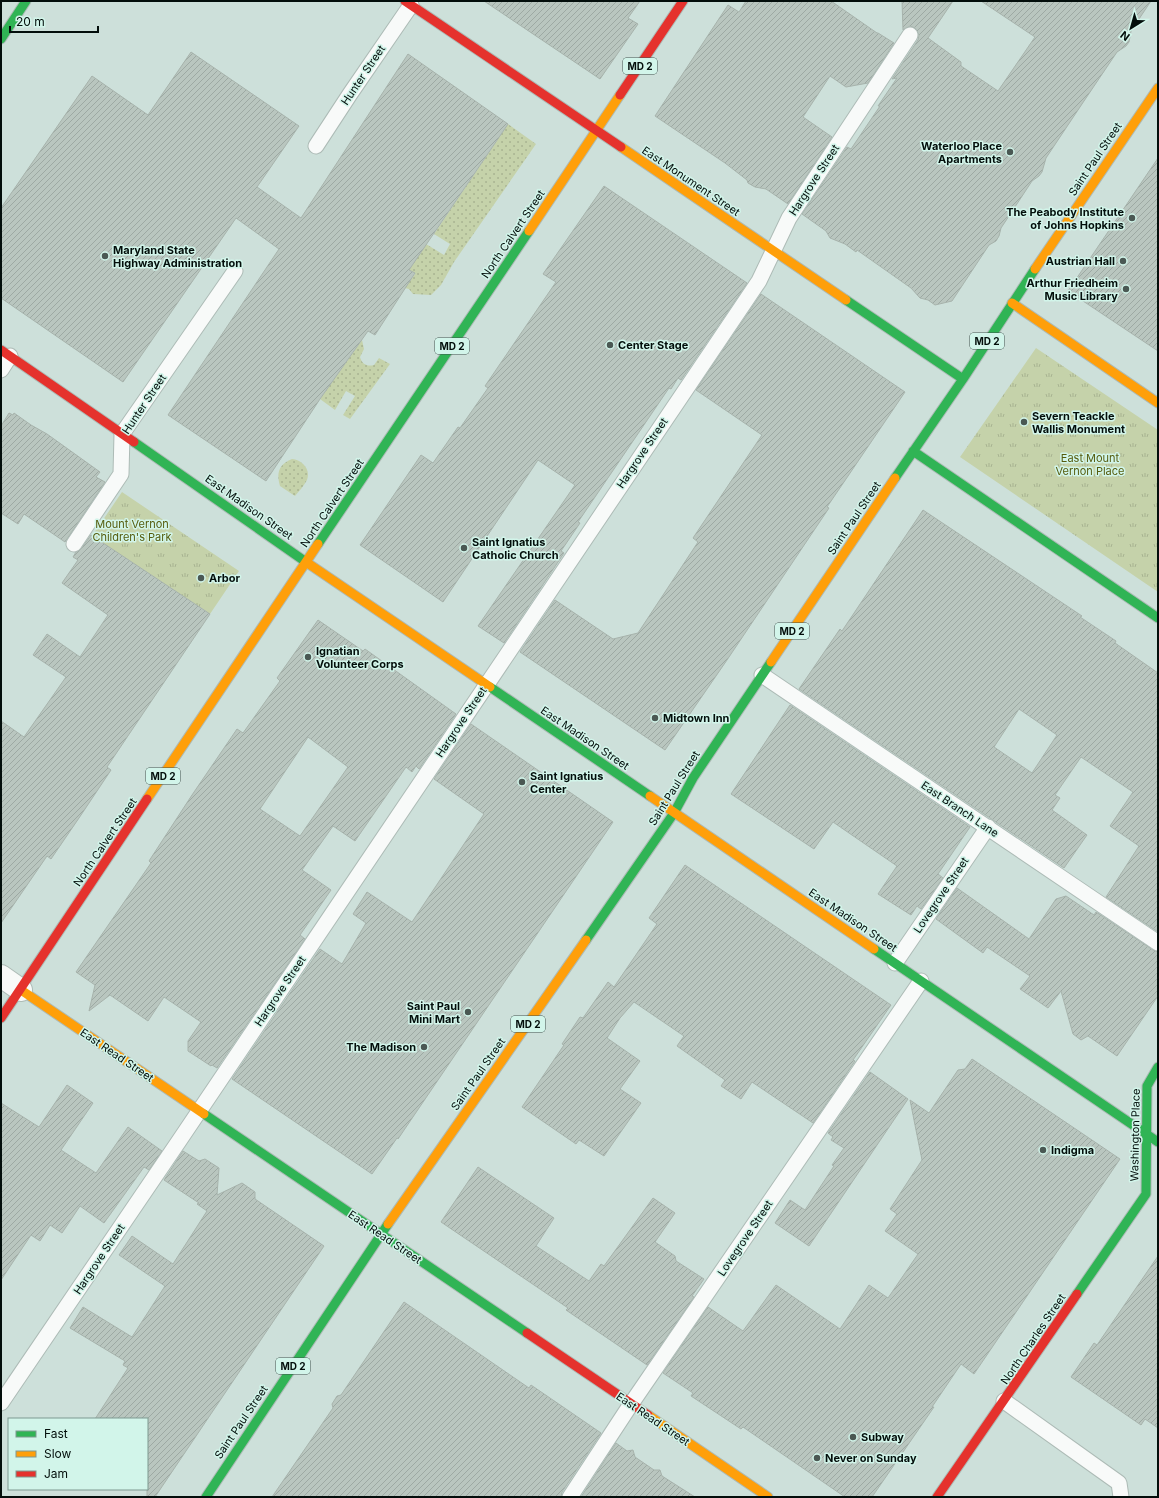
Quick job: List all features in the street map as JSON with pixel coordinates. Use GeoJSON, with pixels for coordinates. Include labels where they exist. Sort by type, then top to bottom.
{"type":"FeatureCollection","features":[{"type":"Feature","properties":{"kind":"main road"},"geometry":{"type":"LineString","coordinates":[[1,39],[26,1]]}},
{"type":"Feature","properties":{"kind":"main road","name":"North Calvert Street"},"geometry":{"type":"LineString","coordinates":[[1,1018],[287,589],[683,1]]}},
{"type":"Feature","properties":{"kind":"main road","name":"East Monument Street"},"geometry":{"type":"LineString","coordinates":[[408,3],[963,379]]}},
{"type":"Feature","properties":{"kind":"main road","name":"Saint Paul Street"},"geometry":{"type":"LineString","coordinates":[[206,1497],[381,1234],[674,813],[693,778],[1158,88]]}},
{"type":"Feature","properties":{"kind":"main road"},"geometry":{"type":"LineString","coordinates":[[1012,303],[1158,402]]}},
{"type":"Feature","properties":{"kind":"main road","name":"East Madison Street"},"geometry":{"type":"LineString","coordinates":[[6,353],[306,562],[1158,1142]]}},
{"type":"Feature","properties":{"kind":"main road"},"geometry":{"type":"LineString","coordinates":[[913,451],[1158,618]]}},
{"type":"Feature","properties":{"kind":"main road","name":"East Read Street"},"geometry":{"type":"LineString","coordinates":[[21,990],[768,1497]]}},
{"type":"Feature","properties":{"kind":"main road","name":"Washington Place"},"geometry":{"type":"LineString","coordinates":[[1158,1067],[1147,1086],[1146,1194],[1158,1190]]}},
{"type":"Feature","properties":{"kind":"main road","name":"North Charles Street"},"geometry":{"type":"LineString","coordinates":[[937,1497],[1146,1194]]}},
{"type":"Feature","properties":{"kind":"street","name":"East Read Street"},"geometry":{"type":"LineString","coordinates":[[1,976],[21,990]]}},
{"type":"Feature","properties":{"kind":"lane","name":"Hunter Street"},"geometry":{"type":"LineString","coordinates":[[316,146],[408,3]]}},
{"type":"Feature","properties":{"kind":"lane","name":"Hargrove Street"},"geometry":{"type":"LineString","coordinates":[[1,1403],[759,281],[789,218],[910,35]]}},
{"type":"Feature","properties":{"kind":"lane","name":"Hunter Street"},"geometry":{"type":"LineString","coordinates":[[74,544],[121,474],[122,434],[235,271]]}},
{"type":"Feature","properties":{"kind":"lane"},"geometry":{"type":"LineString","coordinates":[[1,370],[6,353]]}},
{"type":"Feature","properties":{"kind":"lane","name":"East Branch Lane"},"geometry":{"type":"LineString","coordinates":[[762,676],[1158,943]]}},
{"type":"Feature","properties":{"kind":"lane","name":"Lovegrove Street"},"geometry":{"type":"LineString","coordinates":[[895,962],[988,827]]}},
{"type":"Feature","properties":{"kind":"lane","name":"Lovegrove Street"},"geometry":{"type":"LineString","coordinates":[[570,1497],[631,1404],[921,981]]}},
{"type":"Feature","properties":{"kind":"lane"},"geometry":{"type":"LineString","coordinates":[[1004,1401],[1119,1483],[1121,1497]]}},
{"type":"Feature","properties":{"kind":"green space"},"geometry":{"type":"Polygon","coordinates":[[[508,124],[536,144],[454,262],[441,285],[431,295],[413,294],[409,289],[405,288],[415,274],[409,270],[426,244],[444,255],[450,244],[434,234],[508,124]]]}},
{"type":"Feature","properties":{"kind":"green space"},"geometry":{"type":"Polygon","coordinates":[[[362,340],[364,349],[360,357],[363,363],[369,366],[374,365],[379,358],[390,364],[350,419],[343,415],[355,396],[346,391],[335,410],[320,399],[362,340]]]}},
{"type":"Feature","properties":{"kind":"green space","name":"East Mount Vernon Place"},"geometry":{"type":"Polygon","coordinates":[[[1036,348],[1158,430],[1158,592],[960,457],[1036,348]]]}},
{"type":"Feature","properties":{"kind":"green space"},"geometry":{"type":"Polygon","coordinates":[[[292,459],[302,463],[308,472],[307,480],[295,496],[280,486],[278,477],[281,466],[292,459]]]}},
{"type":"Feature","properties":{"kind":"green space","name":"Mount Vernon Children's Park"},"geometry":{"type":"Polygon","coordinates":[[[122,492],[239,571],[210,614],[92,536],[122,492]]]}},
{"type":"Feature","properties":{"kind":"building"},"geometry":{"type":"Polygon","coordinates":[[[484,1],[640,1],[628,18],[638,24],[600,79],[484,1]]]}},
{"type":"Feature","properties":{"kind":"building"},"geometry":{"type":"Polygon","coordinates":[[[746,1],[831,1],[894,43],[868,83],[846,87],[830,76],[803,117],[832,137],[788,204],[766,189],[755,187],[748,183],[747,180],[725,163],[655,116],[728,5],[739,12],[746,1]]]}},
{"type":"Feature","properties":{"kind":"building","name":"Waterloo Place Apartments"},"geometry":{"type":"Polygon","coordinates":[[[902,1],[953,1],[928,38],[961,62],[961,66],[998,91],[1035,37],[981,1],[1151,1],[1131,31],[1129,42],[1117,52],[1084,101],[1046,158],[1042,172],[1032,181],[1001,228],[996,241],[989,245],[952,301],[935,305],[928,300],[920,298],[911,288],[857,250],[856,252],[845,244],[830,238],[826,231],[802,214],[847,147],[851,149],[880,106],[878,106],[897,78],[892,79],[918,40],[919,35],[915,28],[910,26],[903,30],[902,1]]]}},
{"type":"Feature","properties":{"kind":"building"},"geometry":{"type":"Polygon","coordinates":[[[191,52],[299,126],[257,187],[301,218],[408,54],[508,124],[409,270],[415,273],[375,335],[368,331],[320,399],[266,481],[168,415],[279,249],[236,218],[123,382],[1,298],[1,208],[92,76],[148,115],[191,52]]]}},
{"type":"Feature","properties":{"kind":"building","name":"The Peabody Institute of Johns Hopkins"},"geometry":{"type":"Polygon","coordinates":[[[1158,158],[1158,351],[1068,291],[1158,158]]]}},
{"type":"Feature","properties":{"kind":"building","name":"Center Stage"},"geometry":{"type":"Polygon","coordinates":[[[604,186],[747,283],[681,380],[678,378],[671,389],[669,388],[578,522],[580,523],[561,551],[564,553],[504,643],[478,626],[575,485],[538,460],[443,602],[360,545],[421,455],[433,463],[488,388],[485,386],[556,282],[543,274],[604,186]]]}},
{"type":"Feature","properties":{"kind":"building"},"geometry":{"type":"Polygon","coordinates":[[[761,294],[905,392],[827,507],[829,508],[665,750],[520,652],[555,600],[613,639],[638,633],[698,542],[693,538],[762,435],[696,390],[761,294]]]}},
{"type":"Feature","properties":{"kind":"building"},"geometry":{"type":"Polygon","coordinates":[[[9,413],[13,415],[14,413],[47,434],[100,472],[96,477],[105,482],[65,542],[24,514],[18,524],[1,513],[1,426],[9,413]]]}},
{"type":"Feature","properties":{"kind":"building"},"geometry":{"type":"Polygon","coordinates":[[[923,510],[1082,616],[1080,617],[1116,641],[1115,643],[1158,673],[1158,932],[1106,897],[1139,846],[1110,826],[1133,792],[1081,757],[1055,795],[1060,798],[1052,810],[1087,835],[1064,868],[799,689],[840,629],[842,631],[923,510]],[[1019,709],[994,747],[1032,773],[1057,735],[1019,709]]]}},
{"type":"Feature","properties":{"kind":"building"},"geometry":{"type":"Polygon","coordinates":[[[91,535],[210,614],[107,767],[111,770],[79,818],[51,859],[47,856],[1,923],[1,721],[24,737],[66,677],[33,655],[47,634],[80,657],[108,615],[62,583],[78,560],[73,557],[76,552],[81,549],[91,535]]]}},
{"type":"Feature","properties":{"kind":"building"},"geometry":{"type":"Polygon","coordinates":[[[318,620],[363,651],[365,649],[456,714],[419,769],[416,766],[412,772],[406,767],[355,841],[333,826],[302,870],[331,890],[300,935],[305,939],[217,1068],[212,1065],[211,1066],[188,1051],[188,1041],[201,1022],[164,997],[148,1021],[110,995],[89,1011],[95,985],[76,972],[151,863],[149,861],[237,729],[243,733],[280,681],[277,678],[318,620]],[[308,737],[260,809],[300,836],[348,767],[308,737]]]}},
{"type":"Feature","properties":{"kind":"building"},"geometry":{"type":"Polygon","coordinates":[[[790,705],[970,827],[938,874],[943,878],[921,909],[917,906],[911,915],[878,894],[897,866],[833,822],[814,849],[731,794],[790,705]]]}},
{"type":"Feature","properties":{"kind":"building"},"geometry":{"type":"Polygon","coordinates":[[[471,724],[613,822],[398,1139],[397,1138],[372,1174],[232,1079],[320,949],[342,964],[366,923],[353,914],[367,892],[412,922],[484,814],[434,779],[471,724]]]}},
{"type":"Feature","properties":{"kind":"building"},"geometry":{"type":"Polygon","coordinates":[[[685,865],[891,1005],[853,1060],[855,1061],[813,1123],[752,1082],[741,1099],[721,1086],[725,1080],[677,1046],[684,1036],[634,1002],[620,1018],[607,1038],[640,1061],[620,1089],[641,1103],[604,1156],[579,1140],[576,1144],[522,1107],[564,1045],[562,1044],[580,1017],[583,1018],[608,982],[614,987],[657,924],[649,918],[685,865]]]}},
{"type":"Feature","properties":{"kind":"building"},"geometry":{"type":"Polygon","coordinates":[[[957,888],[1029,939],[1056,899],[1066,896],[1094,915],[1096,912],[1158,952],[1158,996],[1117,1056],[1088,1036],[1081,1040],[1073,1034],[1061,991],[1048,1008],[1020,989],[1030,976],[987,947],[983,953],[936,919],[957,888]]]}},
{"type":"Feature","properties":{"kind":"building"},"geometry":{"type":"Polygon","coordinates":[[[972,1059],[1120,1159],[974,1374],[961,1364],[932,1407],[934,1407],[872,1497],[845,1497],[743,1427],[741,1429],[691,1396],[693,1393],[663,1373],[708,1307],[743,1331],[776,1285],[840,1329],[869,1285],[888,1298],[918,1254],[885,1231],[897,1214],[890,1209],[922,1160],[910,1100],[929,1113],[958,1070],[965,1069],[972,1059]]]}},
{"type":"Feature","properties":{"kind":"building"},"geometry":{"type":"Polygon","coordinates":[[[870,1072],[908,1099],[809,1246],[775,1223],[790,1200],[805,1210],[834,1166],[832,1165],[844,1148],[831,1140],[833,1137],[828,1133],[870,1072]]]}},
{"type":"Feature","properties":{"kind":"building"},"geometry":{"type":"Polygon","coordinates":[[[67,1085],[93,1103],[61,1150],[96,1173],[128,1127],[162,1151],[149,1170],[144,1167],[104,1223],[80,1206],[62,1233],[50,1225],[40,1241],[31,1235],[1,1280],[1,1103],[39,1127],[67,1085]]]}},
{"type":"Feature","properties":{"kind":"building"},"geometry":{"type":"Polygon","coordinates":[[[183,1151],[199,1161],[205,1159],[219,1168],[217,1195],[242,1183],[255,1192],[255,1199],[324,1246],[155,1497],[147,1497],[148,1418],[96,1418],[128,1368],[123,1365],[125,1361],[70,1328],[83,1307],[132,1337],[165,1286],[119,1255],[132,1236],[173,1264],[207,1211],[197,1204],[199,1203],[164,1180],[183,1151]]]}},
{"type":"Feature","properties":{"kind":"building"},"geometry":{"type":"Polygon","coordinates":[[[478,1167],[554,1218],[536,1246],[589,1281],[601,1264],[604,1266],[653,1198],[675,1213],[655,1242],[675,1256],[676,1261],[704,1279],[692,1296],[694,1297],[647,1365],[566,1310],[568,1308],[441,1222],[478,1167]]]}},
{"type":"Feature","properties":{"kind":"building"},"geometry":{"type":"Polygon","coordinates":[[[1158,1256],[1158,1428],[1145,1419],[1141,1425],[1071,1377],[1094,1343],[1097,1345],[1158,1256]]]}},
{"type":"Feature","properties":{"kind":"building"},"geometry":{"type":"Polygon","coordinates":[[[404,1302],[529,1388],[531,1385],[601,1433],[562,1492],[561,1497],[272,1497],[333,1408],[332,1404],[337,1396],[341,1395],[404,1302]]]}},
{"type":"Feature","properties":{"kind":"building"},"geometry":{"type":"Polygon","coordinates":[[[616,1443],[627,1451],[633,1450],[635,1457],[654,1470],[660,1470],[662,1476],[695,1497],[581,1497],[616,1443]]]}},
{"type":"Feature","properties":{"kind":"traffic: fast"},"geometry":{"type":"LineString","coordinates":[[1,39],[26,1]]}},
{"type":"Feature","properties":{"kind":"traffic: fast"},"geometry":{"type":"LineString","coordinates":[[318,544],[529,231]]}},
{"type":"Feature","properties":{"kind":"traffic: fast"},"geometry":{"type":"LineString","coordinates":[[895,478],[963,379],[1035,269]]}},
{"type":"Feature","properties":{"kind":"traffic: fast"},"geometry":{"type":"LineString","coordinates":[[846,300],[963,379]]}},
{"type":"Feature","properties":{"kind":"traffic: fast"},"geometry":{"type":"LineString","coordinates":[[134,442],[306,562]]}},
{"type":"Feature","properties":{"kind":"traffic: fast"},"geometry":{"type":"LineString","coordinates":[[913,451],[1158,618]]}},
{"type":"Feature","properties":{"kind":"traffic: fast"},"geometry":{"type":"LineString","coordinates":[[586,940],[674,813],[693,778],[771,662]]}},
{"type":"Feature","properties":{"kind":"traffic: fast"},"geometry":{"type":"LineString","coordinates":[[490,687],[650,796]]}},
{"type":"Feature","properties":{"kind":"traffic: fast"},"geometry":{"type":"LineString","coordinates":[[874,949],[1158,1142]]}},
{"type":"Feature","properties":{"kind":"traffic: fast"},"geometry":{"type":"LineString","coordinates":[[1146,1194],[1147,1086],[1158,1067]]}},
{"type":"Feature","properties":{"kind":"traffic: fast"},"geometry":{"type":"LineString","coordinates":[[204,1114],[527,1333]]}},
{"type":"Feature","properties":{"kind":"traffic: fast"},"geometry":{"type":"LineString","coordinates":[[1077,1294],[1146,1194]]}},
{"type":"Feature","properties":{"kind":"traffic: fast"},"geometry":{"type":"LineString","coordinates":[[206,1497],[388,1224]]}},
{"type":"Feature","properties":{"kind":"traffic: slow"},"geometry":{"type":"LineString","coordinates":[[1035,269],[1158,88]]}},
{"type":"Feature","properties":{"kind":"traffic: slow"},"geometry":{"type":"LineString","coordinates":[[529,231],[620,95]]}},
{"type":"Feature","properties":{"kind":"traffic: slow"},"geometry":{"type":"LineString","coordinates":[[621,147],[846,300]]}},
{"type":"Feature","properties":{"kind":"traffic: slow"},"geometry":{"type":"LineString","coordinates":[[1012,303],[1158,403]]}},
{"type":"Feature","properties":{"kind":"traffic: slow"},"geometry":{"type":"LineString","coordinates":[[771,662],[895,478]]}},
{"type":"Feature","properties":{"kind":"traffic: slow"},"geometry":{"type":"LineString","coordinates":[[147,799],[318,544]]}},
{"type":"Feature","properties":{"kind":"traffic: slow"},"geometry":{"type":"LineString","coordinates":[[306,562],[490,687]]}},
{"type":"Feature","properties":{"kind":"traffic: slow"},"geometry":{"type":"LineString","coordinates":[[650,796],[874,949]]}},
{"type":"Feature","properties":{"kind":"traffic: slow"},"geometry":{"type":"LineString","coordinates":[[388,1224],[586,940]]}},
{"type":"Feature","properties":{"kind":"traffic: slow"},"geometry":{"type":"LineString","coordinates":[[21,990],[204,1114]]}},
{"type":"Feature","properties":{"kind":"traffic: slow"},"geometry":{"type":"LineString","coordinates":[[648,1415],[768,1497]]}},
{"type":"Feature","properties":{"kind":"traffic: jam"},"geometry":{"type":"LineString","coordinates":[[405,1],[621,147]]}},
{"type":"Feature","properties":{"kind":"traffic: jam"},"geometry":{"type":"LineString","coordinates":[[620,95],[683,1]]}},
{"type":"Feature","properties":{"kind":"traffic: jam"},"geometry":{"type":"LineString","coordinates":[[1,350],[134,442]]}},
{"type":"Feature","properties":{"kind":"traffic: jam"},"geometry":{"type":"LineString","coordinates":[[1,1018],[147,799]]}},
{"type":"Feature","properties":{"kind":"traffic: jam"},"geometry":{"type":"LineString","coordinates":[[937,1497],[1077,1294]]}},
{"type":"Feature","properties":{"kind":"traffic: jam"},"geometry":{"type":"LineString","coordinates":[[527,1333],[648,1415]]}},
{"type":"Feature","properties":{"kind":"place","name":"Waterloo Place Apartments"},"geometry":{"type":"Point","coordinates":[1010,152]}},
{"type":"Feature","properties":{"kind":"place","name":"The Peabody Institute of Johns Hopkins"},"geometry":{"type":"Point","coordinates":[1132,218]}},
{"type":"Feature","properties":{"kind":"place","name":"Maryland State Highway Administration"},"geometry":{"type":"Point","coordinates":[105,256]}},
{"type":"Feature","properties":{"kind":"place","name":"Austrian Hall"},"geometry":{"type":"Point","coordinates":[1123,261]}},
{"type":"Feature","properties":{"kind":"place","name":"Arthur Friedheim Music Library"},"geometry":{"type":"Point","coordinates":[1126,289]}},
{"type":"Feature","properties":{"kind":"place","name":"Center Stage"},"geometry":{"type":"Point","coordinates":[610,345]}},
{"type":"Feature","properties":{"kind":"place","name":"Severn Teackle Wallis Monument"},"geometry":{"type":"Point","coordinates":[1024,422]}},
{"type":"Feature","properties":{"kind":"place","name":"Saint Ignatius Catholic Church"},"geometry":{"type":"Point","coordinates":[464,548]}},
{"type":"Feature","properties":{"kind":"place","name":"Arbor"},"geometry":{"type":"Point","coordinates":[201,578]}},
{"type":"Feature","properties":{"kind":"place","name":"Ignatian Volunteer Corps"},"geometry":{"type":"Point","coordinates":[308,657]}},
{"type":"Feature","properties":{"kind":"place","name":"Midtown Inn"},"geometry":{"type":"Point","coordinates":[655,718]}},
{"type":"Feature","properties":{"kind":"place","name":"Saint Ignatius Center"},"geometry":{"type":"Point","coordinates":[522,782]}},
{"type":"Feature","properties":{"kind":"place","name":"Saint Paul Mini Mart"},"geometry":{"type":"Point","coordinates":[468,1012]}},
{"type":"Feature","properties":{"kind":"place","name":"The Madison"},"geometry":{"type":"Point","coordinates":[424,1047]}},
{"type":"Feature","properties":{"kind":"place","name":"Indigma"},"geometry":{"type":"Point","coordinates":[1043,1150]}},
{"type":"Feature","properties":{"kind":"place","name":"Subway"},"geometry":{"type":"Point","coordinates":[853,1437]}},
{"type":"Feature","properties":{"kind":"place","name":"Never on Sunday"},"geometry":{"type":"Point","coordinates":[817,1458]}}]}
